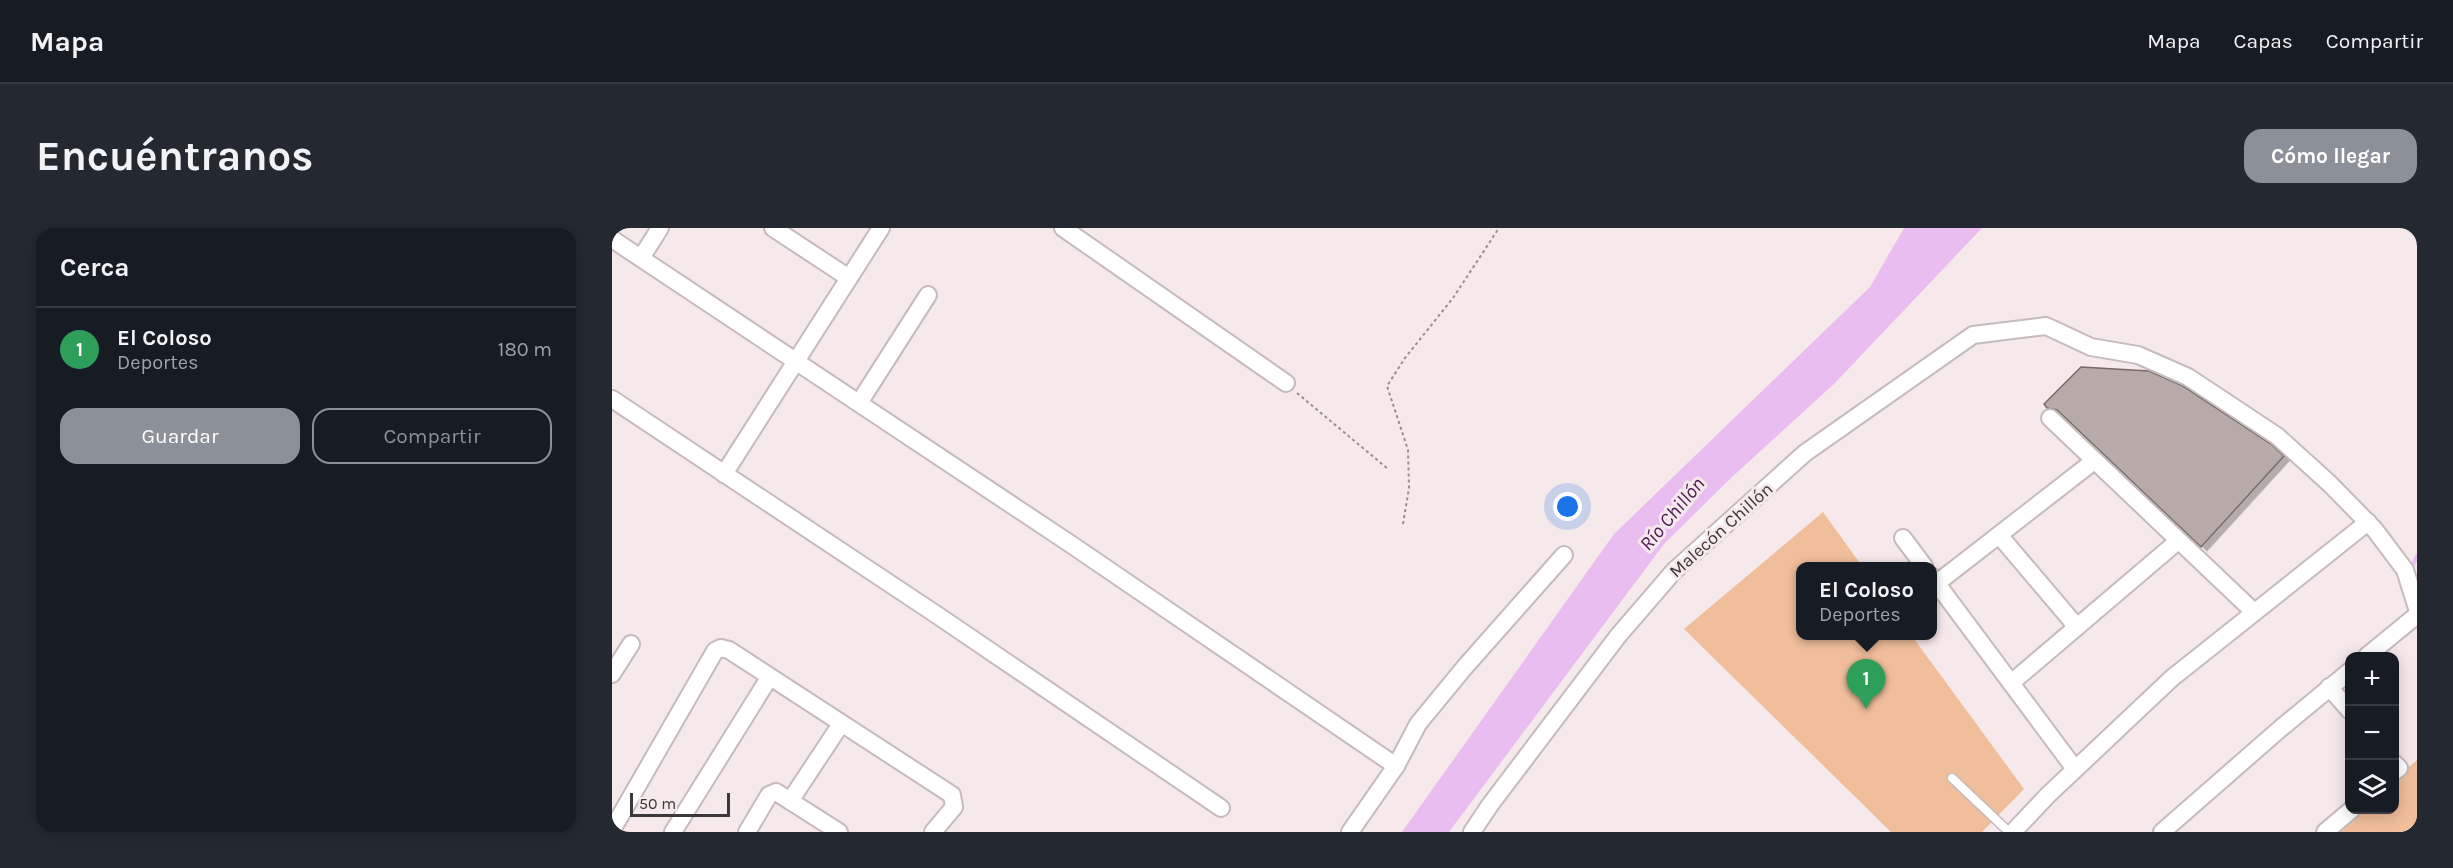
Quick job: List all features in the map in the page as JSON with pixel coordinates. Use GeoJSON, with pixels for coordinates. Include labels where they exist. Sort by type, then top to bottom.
{"type":"FeatureCollection","features":[{"type":"Feature","properties":{"kind":"street"},"geometry":{"type":"LineString","coordinates":[[641,258],[660,228]]}},
{"type":"Feature","properties":{"kind":"street"},"geometry":{"type":"LineString","coordinates":[[773,228],[849,278]]}},
{"type":"Feature","properties":{"kind":"street"},"geometry":{"type":"LineString","coordinates":[[723,474],[881,228]]}},
{"type":"Feature","properties":{"kind":"street"},"geometry":{"type":"LineString","coordinates":[[1063,228],[1286,383]]}},
{"type":"Feature","properties":{"kind":"street"},"geometry":{"type":"LineString","coordinates":[[612,239],[1396,766]]}},
{"type":"Feature","properties":{"kind":"street"},"geometry":{"type":"LineString","coordinates":[[859,403],[928,295]]}},
{"type":"Feature","properties":{"kind":"street","name":"Malecón Chillón"},"geometry":{"type":"LineString","coordinates":[[1472,832],[1618,636],[1674,571],[1805,453],[1973,335],[2046,326],[2091,347],[2138,355],[2188,376],[2277,436],[2330,484],[2367,522]]}},
{"type":"Feature","properties":{"kind":"street"},"geometry":{"type":"LineString","coordinates":[[612,399],[937,615],[1221,808]]}},
{"type":"Feature","properties":{"kind":"street"},"geometry":{"type":"LineString","coordinates":[[2050,418],[2254,612]]}},
{"type":"Feature","properties":{"kind":"street"},"geometry":{"type":"LineString","coordinates":[[1937,578],[1999,535],[2094,461]]}},
{"type":"Feature","properties":{"kind":"street"},"geometry":{"type":"LineString","coordinates":[[2011,832],[2172,678],[2367,522],[2405,570],[2414,587],[2417,608]]}},
{"type":"Feature","properties":{"kind":"street"},"geometry":{"type":"LineString","coordinates":[[1999,535],[2077,627]]}},
{"type":"Feature","properties":{"kind":"street"},"geometry":{"type":"LineString","coordinates":[[1903,538],[1920,562]]}},
{"type":"Feature","properties":{"kind":"street"},"geometry":{"type":"LineString","coordinates":[[2011,683],[2178,541]]}},
{"type":"Feature","properties":{"kind":"street"},"geometry":{"type":"LineString","coordinates":[[1350,832],[1396,766],[1418,724],[1464,668],[1564,555]]}},
{"type":"Feature","properties":{"kind":"street"},"geometry":{"type":"LineString","coordinates":[[1937,584],[2075,769]]}},
{"type":"Feature","properties":{"kind":"street"},"geometry":{"type":"LineString","coordinates":[[2373,652],[2417,615]]}},
{"type":"Feature","properties":{"kind":"street"},"geometry":{"type":"LineString","coordinates":[[612,674],[631,644]]}},
{"type":"Feature","properties":{"kind":"street"},"geometry":{"type":"LineString","coordinates":[[612,831],[716,651],[721,648],[729,650],[952,795],[955,801],[954,807],[933,832]]}},
{"type":"Feature","properties":{"kind":"street"},"geometry":{"type":"LineString","coordinates":[[2162,832],[2345,674]]}},
{"type":"Feature","properties":{"kind":"street"},"geometry":{"type":"LineString","coordinates":[[673,832],[769,678]]}},
{"type":"Feature","properties":{"kind":"street"},"geometry":{"type":"LineString","coordinates":[[2329,687],[2345,706]]}},
{"type":"Feature","properties":{"kind":"street"},"geometry":{"type":"LineString","coordinates":[[790,801],[841,724]]}},
{"type":"Feature","properties":{"kind":"street"},"geometry":{"type":"LineString","coordinates":[[747,832],[772,793],[776,792],[839,832]]}},
{"type":"Feature","properties":{"kind":"street"},"geometry":{"type":"LineString","coordinates":[[2326,832],[2346,814]]}},
{"type":"Feature","properties":{"kind":"lane"},"geometry":{"type":"LineString","coordinates":[[1952,778],[2011,832]]}},
{"type":"Feature","properties":{"kind":"path"},"geometry":{"type":"LineString","coordinates":[[1403,524],[1408,488],[1408,450],[1387,386],[1453,298],[1499,228]]}},
{"type":"Feature","properties":{"kind":"path"},"geometry":{"type":"LineString","coordinates":[[1286,383],[1389,469]]}},
{"type":"Feature","properties":{"kind":"shaded area"},"geometry":{"type":"Polygon","coordinates":[[[1823,512],[1859,562],[1796,562],[1796,640],[1915,640],[2024,789],[1982,832],[1891,832],[1684,629],[1823,512]]]}},
{"type":"Feature","properties":{"kind":"shaded area"},"geometry":{"type":"Polygon","coordinates":[[[2417,760],[2417,832],[2341,832],[2339,830],[2357,814],[2399,814],[2399,776],[2417,760]]]}},
{"type":"Feature","properties":{"kind":"water","name":"Río Chillón"},"geometry":{"type":"Polygon","coordinates":[[[1904,228],[1982,228],[1835,383],[1732,477],[1664,544],[1449,832],[1402,832],[1614,534],[1870,287],[1904,228]]]}},
{"type":"Feature","properties":{"kind":"building"},"geometry":{"type":"Polygon","coordinates":[[[2081,367],[2149,371],[2183,386],[2271,444],[2284,456],[2201,547],[2057,410],[2047,408],[2044,404],[2081,367]]]}},
{"type":"Feature","properties":{"kind":"waterway"},"geometry":{"type":"LineString","coordinates":[[2411,569],[2417,556]]}},
{"type":"Feature","properties":{"kind":"place","name":"El Coloso"},"geometry":{"type":"Point","coordinates":[1866,709]}}]}
